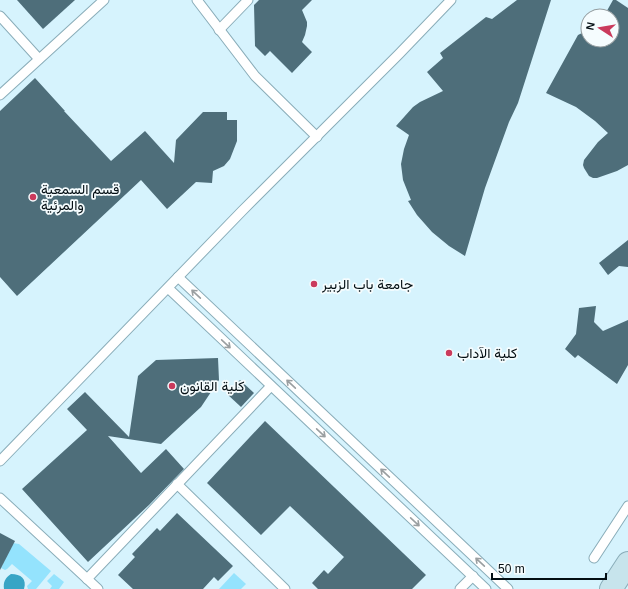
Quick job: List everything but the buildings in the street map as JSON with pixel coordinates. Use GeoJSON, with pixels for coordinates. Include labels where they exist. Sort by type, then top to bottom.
{"type":"FeatureCollection","features":[{"type":"Feature","properties":{"kind":"main road"},"geometry":{"type":"LineString","coordinates":[[611,589],[628,563]]}},
{"type":"Feature","properties":{"kind":"lane"},"geometry":{"type":"LineString","coordinates":[[0,95],[104,0]]}},
{"type":"Feature","properties":{"kind":"lane"},"geometry":{"type":"LineString","coordinates":[[197,0],[255,76],[317,136]]}},
{"type":"Feature","properties":{"kind":"lane"},"geometry":{"type":"LineString","coordinates":[[219,30],[248,0]]}},
{"type":"Feature","properties":{"kind":"lane"},"geometry":{"type":"LineString","coordinates":[[0,461],[242,211],[451,0]]}},
{"type":"Feature","properties":{"kind":"lane"},"geometry":{"type":"LineString","coordinates":[[0,16],[39,59]]}},
{"type":"Feature","properties":{"kind":"lane"},"geometry":{"type":"LineString","coordinates":[[178,277],[508,589]]}},
{"type":"Feature","properties":{"kind":"lane"},"geometry":{"type":"LineString","coordinates":[[168,288],[486,589]]}},
{"type":"Feature","properties":{"kind":"lane"},"geometry":{"type":"LineString","coordinates":[[87,579],[271,386]]}},
{"type":"Feature","properties":{"kind":"lane"},"geometry":{"type":"LineString","coordinates":[[177,484],[285,589]]}},
{"type":"Feature","properties":{"kind":"lane"},"geometry":{"type":"LineString","coordinates":[[0,498],[98,589]]}},
{"type":"Feature","properties":{"kind":"lane"},"geometry":{"type":"LineString","coordinates":[[594,558],[628,506]]}},
{"type":"Feature","properties":{"kind":"lane"},"geometry":{"type":"LineString","coordinates":[[460,589],[473,576]]}},
{"type":"Feature","properties":{"kind":"shaded area"},"geometry":{"type":"Polygon","coordinates":[[[13,543],[19,544],[51,571],[36,589],[28,589],[27,586],[32,581],[12,564],[5,570],[1,568],[13,543]]]}},
{"type":"Feature","properties":{"kind":"shaded area"},"geometry":{"type":"Polygon","coordinates":[[[234,573],[246,584],[241,589],[219,589],[234,573]]]}},
{"type":"Feature","properties":{"kind":"shaded area"},"geometry":{"type":"Polygon","coordinates":[[[11,574],[18,575],[24,580],[24,589],[4,589],[5,580],[11,574]]]}},
{"type":"Feature","properties":{"kind":"shaded area"},"geometry":{"type":"Polygon","coordinates":[[[54,574],[64,582],[59,589],[50,589],[52,586],[47,581],[54,574]]]}},
{"type":"Feature","properties":{"kind":"place","name":"قسم السمعية والمرئية"},"geometry":{"type":"Point","coordinates":[33,197]}},
{"type":"Feature","properties":{"kind":"place","name":"جامعة باب الزبير"},"geometry":{"type":"Point","coordinates":[314,284]}},
{"type":"Feature","properties":{"kind":"place","name":"كلية الآداب"},"geometry":{"type":"Point","coordinates":[449,353]}},
{"type":"Feature","properties":{"kind":"place","name":"كلية القانون"},"geometry":{"type":"Point","coordinates":[172,386]}}]}
